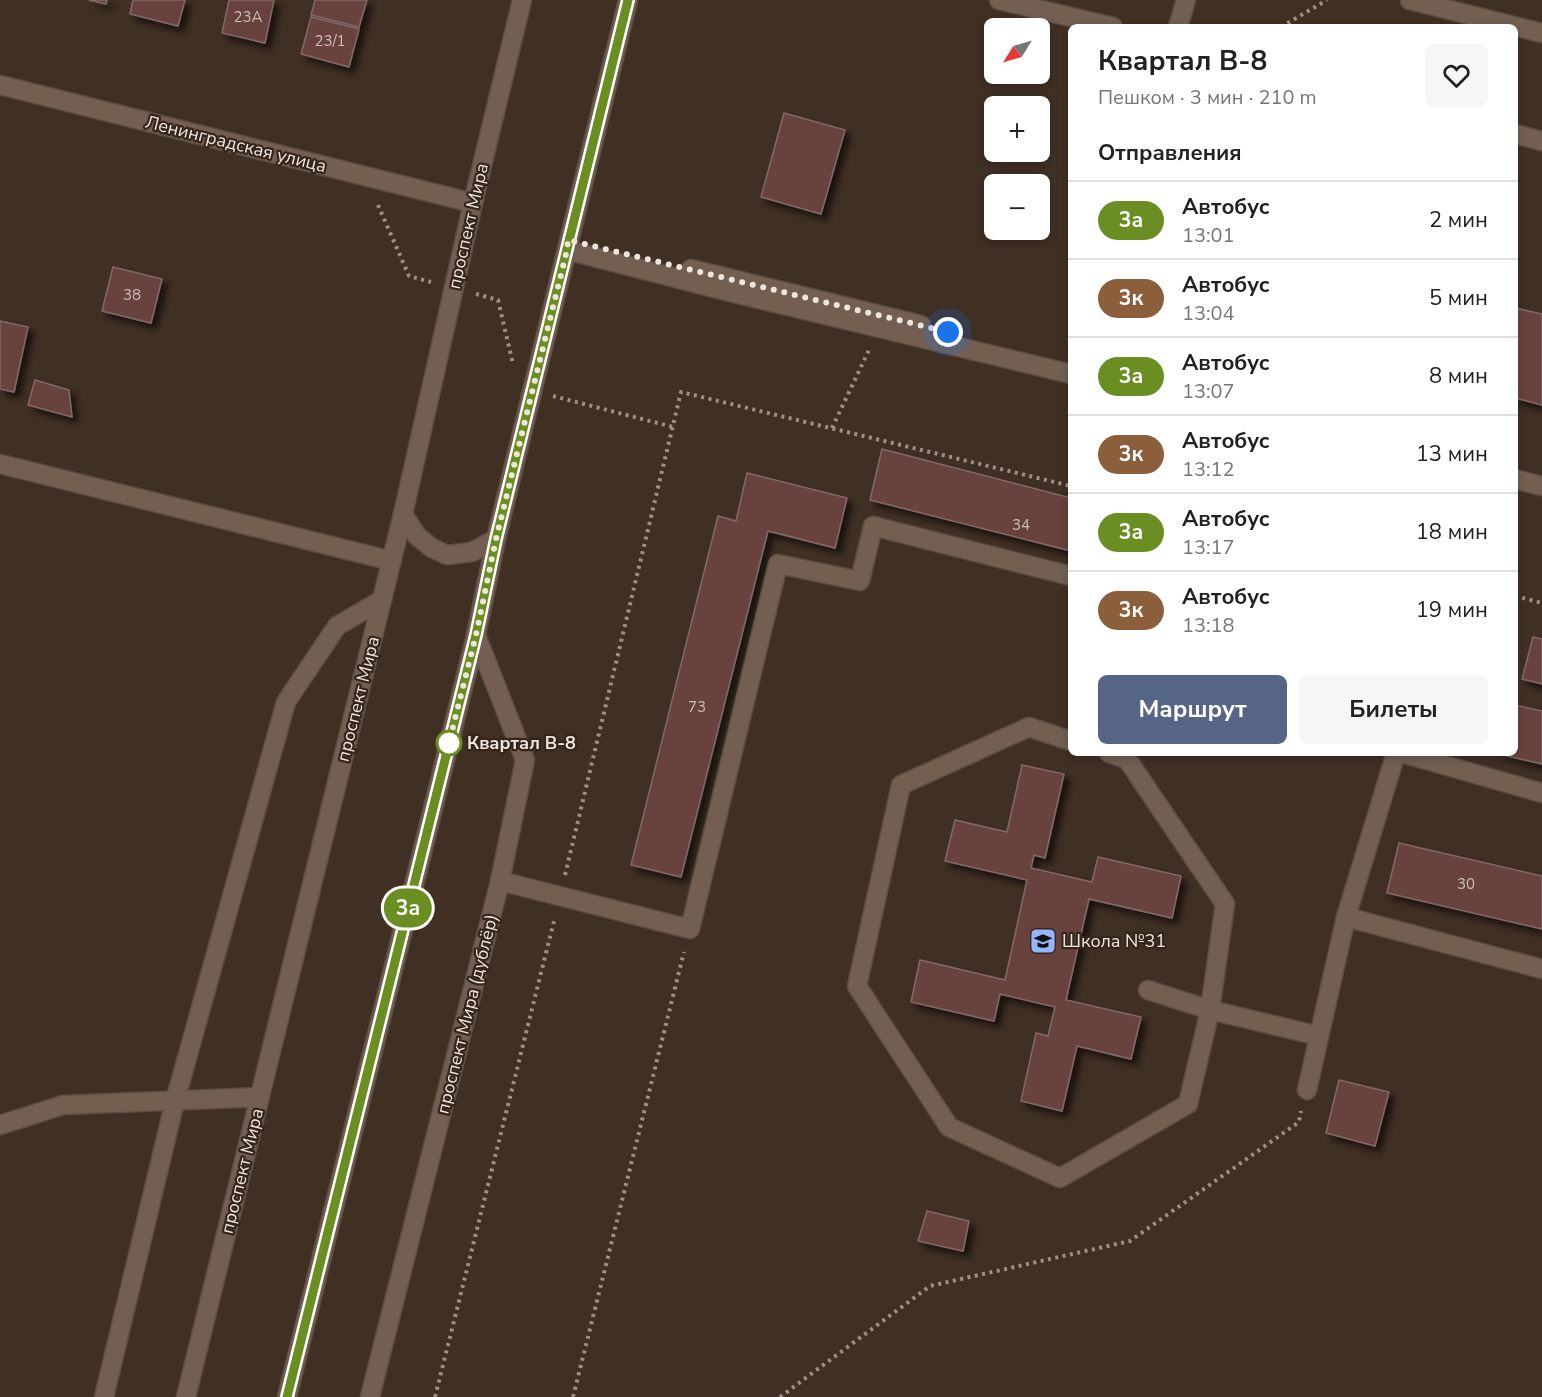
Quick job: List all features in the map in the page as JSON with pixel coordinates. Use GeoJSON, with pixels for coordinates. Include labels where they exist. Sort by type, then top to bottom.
{"type":"FeatureCollection","features":[{"type":"Feature","properties":{"kind":"street","name":"проспект Мира"},"geometry":{"type":"LineString","coordinates":[[186,1397],[392,561],[473,203],[522,0]]}},
{"type":"Feature","properties":{"kind":"street"},"geometry":{"type":"LineString","coordinates":[[287,1397],[476,635],[496,539],[628,0]]}},
{"type":"Feature","properties":{"kind":"street"},"geometry":{"type":"LineString","coordinates":[[999,0],[1100,24]]}},
{"type":"Feature","properties":{"kind":"street"},"geometry":{"type":"LineString","coordinates":[[1179,24],[1186,0]]}},
{"type":"Feature","properties":{"kind":"street"},"geometry":{"type":"LineString","coordinates":[[1410,0],[1506,24]]}},
{"type":"Feature","properties":{"kind":"street"},"geometry":{"type":"LineString","coordinates":[[1518,27],[1542,33]]}},
{"type":"Feature","properties":{"kind":"street","name":"Ленинградская улица"},"geometry":{"type":"LineString","coordinates":[[0,85],[473,203]]}},
{"type":"Feature","properties":{"kind":"street"},"geometry":{"type":"LineString","coordinates":[[1518,135],[1542,141]]}},
{"type":"Feature","properties":{"kind":"street"},"geometry":{"type":"LineString","coordinates":[[568,245],[879,328],[1068,373]]}},
{"type":"Feature","properties":{"kind":"street"},"geometry":{"type":"LineString","coordinates":[[568,245],[884,316],[1068,363]]}},
{"type":"Feature","properties":{"kind":"street"},"geometry":{"type":"LineString","coordinates":[[0,464],[392,561]]}},
{"type":"Feature","properties":{"kind":"street"},"geometry":{"type":"LineString","coordinates":[[1518,481],[1542,486]]}},
{"type":"Feature","properties":{"kind":"street"},"geometry":{"type":"LineString","coordinates":[[403,514],[417,536],[432,548],[447,555],[472,552],[496,539]]}},
{"type":"Feature","properties":{"kind":"street"},"geometry":{"type":"LineString","coordinates":[[500,881],[690,929],[778,564],[860,581],[873,526],[1068,575]]}},
{"type":"Feature","properties":{"kind":"street"},"geometry":{"type":"LineString","coordinates":[[104,1397],[175,1101],[286,702],[337,626],[382,600]]}},
{"type":"Feature","properties":{"kind":"street","name":"проспект Мира (дублёр)"},"geometry":{"type":"LineString","coordinates":[[370,1397],[500,881],[525,760],[476,635]]}},
{"type":"Feature","properties":{"kind":"street"},"geometry":{"type":"LineString","coordinates":[[1068,740],[1029,727],[901,785],[857,986],[949,1127],[1060,1178],[1188,1104],[1210,1010],[1225,904],[1127,759],[1118,756]]}},
{"type":"Feature","properties":{"kind":"street"},"geometry":{"type":"LineString","coordinates":[[1306,1090],[1346,916],[1395,756]]}},
{"type":"Feature","properties":{"kind":"street"},"geometry":{"type":"LineString","coordinates":[[1412,756],[1542,793]]}},
{"type":"Feature","properties":{"kind":"street"},"geometry":{"type":"LineString","coordinates":[[1346,916],[1542,969]]}},
{"type":"Feature","properties":{"kind":"street"},"geometry":{"type":"LineString","coordinates":[[1148,990],[1210,1010],[1319,1036]]}},
{"type":"Feature","properties":{"kind":"street"},"geometry":{"type":"LineString","coordinates":[[0,1125],[63,1105],[260,1097]]}},
{"type":"Feature","properties":{"kind":"path"},"geometry":{"type":"LineString","coordinates":[[1286,24],[1327,0]]}},
{"type":"Feature","properties":{"kind":"path"},"geometry":{"type":"LineString","coordinates":[[366,176],[408,276],[498,300],[518,384],[533,391],[673,427]]}},
{"type":"Feature","properties":{"kind":"path"},"geometry":{"type":"LineString","coordinates":[[832,428],[879,328]]}},
{"type":"Feature","properties":{"kind":"path"},"geometry":{"type":"LineString","coordinates":[[435,1397],[560,896],[681,392],[1068,485]]}},
{"type":"Feature","properties":{"kind":"path"},"geometry":{"type":"LineString","coordinates":[[1518,597],[1542,603]]}},
{"type":"Feature","properties":{"kind":"path"},"geometry":{"type":"LineString","coordinates":[[573,1397],[690,929]]}},
{"type":"Feature","properties":{"kind":"path"},"geometry":{"type":"LineString","coordinates":[[780,1397],[930,1286],[1130,1241],[1299,1122],[1306,1090]]}},
{"type":"Feature","properties":{"kind":"building"},"geometry":{"type":"Polygon","coordinates":[[[89,0],[107,0],[106,4],[89,0]]]}},
{"type":"Feature","properties":{"kind":"building"},"geometry":{"type":"Polygon","coordinates":[[[133,0],[185,0],[178,26],[130,14],[133,0]]]}},
{"type":"Feature","properties":{"kind":"building"},"geometry":{"type":"Polygon","coordinates":[[[229,0],[274,0],[265,43],[222,33],[229,0]]]}},
{"type":"Feature","properties":{"kind":"building"},"geometry":{"type":"Polygon","coordinates":[[[315,0],[367,0],[359,27],[311,15],[315,0]]]}},
{"type":"Feature","properties":{"kind":"building"},"geometry":{"type":"Polygon","coordinates":[[[311,17],[359,29],[349,67],[301,54],[311,17]]]}},
{"type":"Feature","properties":{"kind":"building"},"geometry":{"type":"Polygon","coordinates":[[[784,113],[845,130],[821,214],[761,197],[784,113]]]}},
{"type":"Feature","properties":{"kind":"building"},"geometry":{"type":"Polygon","coordinates":[[[113,267],[162,279],[151,323],[102,311],[113,267]]]}},
{"type":"Feature","properties":{"kind":"building"},"geometry":{"type":"Polygon","coordinates":[[[1518,308],[1542,314],[1542,405],[1518,399],[1518,308]]]}},
{"type":"Feature","properties":{"kind":"building"},"geometry":{"type":"Polygon","coordinates":[[[0,321],[28,327],[14,392],[0,389],[0,321]]]}},
{"type":"Feature","properties":{"kind":"building"},"geometry":{"type":"Polygon","coordinates":[[[35,380],[69,390],[72,417],[28,405],[35,380]]]}},
{"type":"Feature","properties":{"kind":"building"},"geometry":{"type":"Polygon","coordinates":[[[882,449],[1068,497],[1068,550],[870,500],[882,449]]]}},
{"type":"Feature","properties":{"kind":"building"},"geometry":{"type":"Polygon","coordinates":[[[747,473],[847,498],[835,548],[768,531],[681,877],[631,865],[718,516],[736,521],[747,473]]]}},
{"type":"Feature","properties":{"kind":"building"},"geometry":{"type":"Polygon","coordinates":[[[1533,637],[1542,639],[1542,684],[1522,679],[1533,637]]]}},
{"type":"Feature","properties":{"kind":"building"},"geometry":{"type":"Polygon","coordinates":[[[1518,706],[1542,711],[1542,764],[1508,756],[1518,756],[1518,706]]]}},
{"type":"Feature","properties":{"kind":"building"},"geometry":{"type":"Polygon","coordinates":[[[1022,765],[1064,774],[1045,858],[1034,855],[1031,868],[1092,882],[1098,857],[1181,876],[1172,918],[1089,899],[1066,1000],[1141,1017],[1131,1059],[1077,1046],[1062,1111],[1021,1101],[1036,1033],[1048,1036],[1055,1007],[1000,994],[994,1021],[911,1002],[920,960],[1005,980],[1027,880],[945,861],[955,820],[1007,832],[1022,765]]]}},
{"type":"Feature","properties":{"kind":"building"},"geometry":{"type":"Polygon","coordinates":[[[1399,843],[1542,876],[1542,929],[1387,893],[1399,843]]]}},
{"type":"Feature","properties":{"kind":"building"},"geometry":{"type":"Polygon","coordinates":[[[1339,1080],[1389,1092],[1375,1146],[1326,1133],[1339,1080]]]}},
{"type":"Feature","properties":{"kind":"building"},"geometry":{"type":"Polygon","coordinates":[[[927,1211],[969,1221],[963,1251],[918,1241],[927,1211]]]}},
{"type":"Feature","properties":{"kind":"bus line","name":"3а"},"geometry":{"type":"LineString","coordinates":[[287,1397],[476,635],[496,539],[628,0]]}},
{"type":"Feature","properties":{"kind":"place","name":"Квартал В-8"},"geometry":{"type":"Point","coordinates":[449,743]}},
{"type":"Feature","properties":{"kind":"place","name":"Школа №31"},"geometry":{"type":"Point","coordinates":[1043,941]}},
{"type":"Feature","properties":{"kind":"route"},"geometry":{"type":"LineString","coordinates":[[449,743],[447,751],[568,240],[948,332]]}}]}
